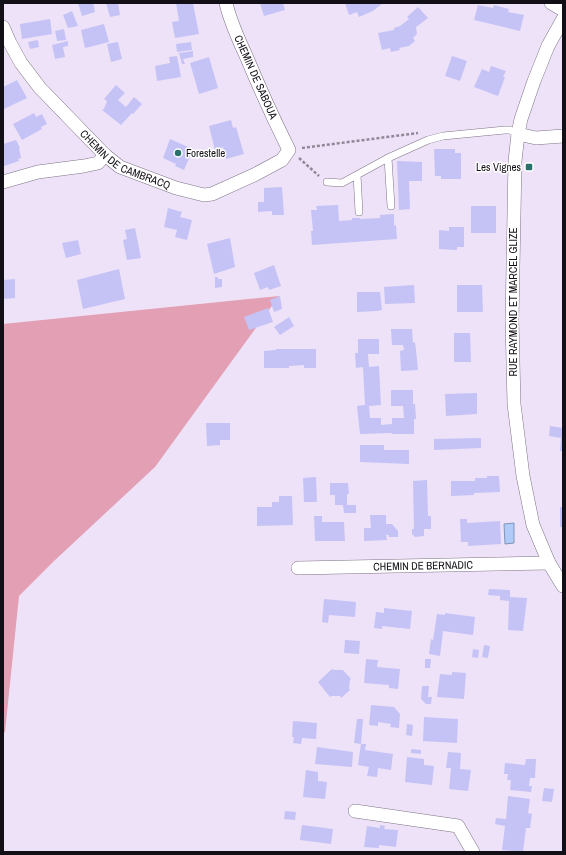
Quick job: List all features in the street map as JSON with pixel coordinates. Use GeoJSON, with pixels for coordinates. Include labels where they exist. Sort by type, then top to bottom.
{"type":"FeatureCollection","features":[{"type":"Feature","properties":{"kind":"street","name":"CHEMIN DE SABOUA"},"geometry":{"type":"LineString","coordinates":[[226,3],[250,66],[289,150]]}},
{"type":"Feature","properties":{"kind":"street"},"geometry":{"type":"LineString","coordinates":[[550,3],[563,10]]}},
{"type":"Feature","properties":{"kind":"street","name":"RUE RAYMOND ET MARCEL GLIZE"},"geometry":{"type":"LineString","coordinates":[[563,19],[548,46],[534,81],[521,119],[518,134],[514,161],[512,320],[514,404],[523,476],[533,525],[549,564],[563,586]]}},
{"type":"Feature","properties":{"kind":"street","name":"CHEMIN DE CAMBRACQ"},"geometry":{"type":"LineString","coordinates":[[3,26],[21,63],[40,88],[105,155],[120,167],[176,188],[204,195],[212,194],[254,175],[282,160],[289,150]]}},
{"type":"Feature","properties":{"kind":"street"},"geometry":{"type":"LineString","coordinates":[[518,134],[536,138],[563,136]]}},
{"type":"Feature","properties":{"kind":"street"},"geometry":{"type":"LineString","coordinates":[[3,182],[38,172],[98,163],[105,155]]}},
{"type":"Feature","properties":{"kind":"street","name":"CHEMIN DE BERNADIC"},"geometry":{"type":"LineString","coordinates":[[298,568],[549,564]]}},
{"type":"Feature","properties":{"kind":"street"},"geometry":{"type":"LineString","coordinates":[[355,811],[458,826],[473,852]]}},
{"type":"Feature","properties":{"kind":"lane"},"geometry":{"type":"LineString","coordinates":[[327,182],[342,183],[388,158],[428,140],[443,136],[505,130],[510,130],[518,134]]}},
{"type":"Feature","properties":{"kind":"lane"},"geometry":{"type":"LineString","coordinates":[[388,158],[391,206]]}},
{"type":"Feature","properties":{"kind":"lane"},"geometry":{"type":"LineString","coordinates":[[357,175],[359,212]]}},
{"type":"Feature","properties":{"kind":"path"},"geometry":{"type":"LineString","coordinates":[[289,150],[421,132]]}},
{"type":"Feature","properties":{"kind":"path"},"geometry":{"type":"LineString","coordinates":[[289,150],[327,182]]}},
{"type":"Feature","properties":{"kind":"shaded area"},"geometry":{"type":"Polygon","coordinates":[[[279,296],[155,467],[54,561],[19,596],[5,732],[3,733],[3,324],[279,296]]]}},
{"type":"Feature","properties":{"kind":"water"},"geometry":{"type":"Polygon","coordinates":[[[514,523],[514,543],[505,544],[504,524],[514,523]]]}},
{"type":"Feature","properties":{"kind":"building"},"geometry":{"type":"Polygon","coordinates":[[[78,3],[93,3],[95,12],[82,16],[78,3]]]}},
{"type":"Feature","properties":{"kind":"building"},"geometry":{"type":"Polygon","coordinates":[[[106,3],[118,3],[120,15],[110,17],[106,3]]]}},
{"type":"Feature","properties":{"kind":"building"},"geometry":{"type":"Polygon","coordinates":[[[176,3],[193,3],[199,34],[175,38],[172,22],[179,21],[176,3]]]}},
{"type":"Feature","properties":{"kind":"building"},"geometry":{"type":"Polygon","coordinates":[[[260,3],[283,3],[285,10],[264,16],[260,3]]]}},
{"type":"Feature","properties":{"kind":"building"},"geometry":{"type":"Polygon","coordinates":[[[345,3],[383,3],[373,11],[359,17],[357,12],[349,15],[345,3]]]}},
{"type":"Feature","properties":{"kind":"building"},"geometry":{"type":"Polygon","coordinates":[[[478,5],[493,8],[494,5],[509,9],[508,12],[524,15],[520,31],[474,20],[478,5]]]}},
{"type":"Feature","properties":{"kind":"building"},"geometry":{"type":"Polygon","coordinates":[[[418,7],[428,18],[416,27],[417,34],[413,38],[415,41],[409,46],[399,48],[400,50],[391,52],[390,48],[382,50],[378,33],[394,30],[394,28],[400,26],[409,19],[407,17],[418,7]]]}},
{"type":"Feature","properties":{"kind":"building"},"geometry":{"type":"Polygon","coordinates":[[[72,11],[78,26],[68,28],[63,15],[72,11]]]}},
{"type":"Feature","properties":{"kind":"building"},"geometry":{"type":"Polygon","coordinates":[[[50,19],[52,34],[22,39],[20,24],[50,19]]]}},
{"type":"Feature","properties":{"kind":"building"},"geometry":{"type":"Polygon","coordinates":[[[104,24],[109,42],[85,48],[81,30],[104,24]]]}},
{"type":"Feature","properties":{"kind":"building"},"geometry":{"type":"Polygon","coordinates":[[[64,29],[66,40],[57,41],[55,31],[64,29]]]}},
{"type":"Feature","properties":{"kind":"building"},"geometry":{"type":"Polygon","coordinates":[[[38,40],[39,47],[30,49],[28,42],[38,40]]]}},
{"type":"Feature","properties":{"kind":"building"},"geometry":{"type":"Polygon","coordinates":[[[68,41],[68,46],[63,47],[65,57],[55,59],[52,45],[68,41]]]}},
{"type":"Feature","properties":{"kind":"building"},"geometry":{"type":"Polygon","coordinates":[[[118,42],[122,59],[111,62],[107,44],[118,42]]]}},
{"type":"Feature","properties":{"kind":"building"},"geometry":{"type":"Polygon","coordinates":[[[191,42],[192,50],[177,52],[176,44],[191,42]]]}},
{"type":"Feature","properties":{"kind":"building"},"geometry":{"type":"Polygon","coordinates":[[[193,51],[193,57],[183,59],[185,64],[182,64],[179,53],[193,51]]]}},
{"type":"Feature","properties":{"kind":"building"},"geometry":{"type":"Polygon","coordinates":[[[177,56],[181,77],[157,81],[155,66],[170,63],[169,57],[177,56]]]}},
{"type":"Feature","properties":{"kind":"building"},"geometry":{"type":"Polygon","coordinates":[[[452,56],[467,61],[460,81],[445,76],[452,56]]]}},
{"type":"Feature","properties":{"kind":"building"},"geometry":{"type":"Polygon","coordinates":[[[209,57],[218,88],[199,94],[190,63],[209,57]]]}},
{"type":"Feature","properties":{"kind":"building"},"geometry":{"type":"Polygon","coordinates":[[[491,66],[506,71],[498,96],[474,87],[482,69],[489,72],[491,66]]]}},
{"type":"Feature","properties":{"kind":"building"},"geometry":{"type":"Polygon","coordinates":[[[17,80],[27,98],[4,109],[3,87],[17,80]]]}},
{"type":"Feature","properties":{"kind":"building"},"geometry":{"type":"Polygon","coordinates":[[[116,85],[125,93],[118,100],[126,107],[134,97],[142,104],[121,125],[102,110],[104,109],[107,101],[104,99],[116,85]]]}},
{"type":"Feature","properties":{"kind":"building"},"geometry":{"type":"Polygon","coordinates":[[[34,113],[36,117],[42,114],[47,124],[41,127],[42,129],[22,140],[13,124],[34,113]]]}},
{"type":"Feature","properties":{"kind":"building"},"geometry":{"type":"Polygon","coordinates":[[[231,120],[233,128],[236,127],[244,154],[226,159],[223,147],[215,150],[209,126],[231,120]]]}},
{"type":"Feature","properties":{"kind":"building","name":"Forestelle"},"geometry":{"type":"Polygon","coordinates":[[[170,139],[193,149],[184,170],[175,166],[176,164],[163,158],[170,139]]]}},
{"type":"Feature","properties":{"kind":"building"},"geometry":{"type":"Polygon","coordinates":[[[16,140],[20,148],[21,158],[18,159],[19,161],[4,166],[3,144],[16,140]]]}},
{"type":"Feature","properties":{"kind":"building"},"geometry":{"type":"Polygon","coordinates":[[[434,149],[455,149],[455,153],[461,153],[461,179],[441,179],[441,176],[435,176],[434,149]]]}},
{"type":"Feature","properties":{"kind":"building"},"geometry":{"type":"Polygon","coordinates":[[[397,161],[422,162],[422,181],[409,181],[410,209],[399,210],[397,161]]]}},
{"type":"Feature","properties":{"kind":"building"},"geometry":{"type":"Polygon","coordinates":[[[282,187],[284,215],[272,215],[272,211],[258,212],[258,202],[264,202],[264,188],[282,187]]]}},
{"type":"Feature","properties":{"kind":"building"},"geometry":{"type":"Polygon","coordinates":[[[338,205],[339,221],[352,220],[352,218],[380,218],[380,215],[394,214],[394,226],[396,225],[397,239],[312,245],[311,231],[313,231],[311,210],[317,210],[316,206],[338,205]]]}},
{"type":"Feature","properties":{"kind":"building"},"geometry":{"type":"Polygon","coordinates":[[[471,206],[496,206],[496,233],[471,233],[471,206]]]}},
{"type":"Feature","properties":{"kind":"building"},"geometry":{"type":"Polygon","coordinates":[[[168,208],[182,212],[180,217],[192,220],[187,240],[175,237],[177,230],[164,227],[168,208]]]}},
{"type":"Feature","properties":{"kind":"building"},"geometry":{"type":"Polygon","coordinates":[[[449,227],[464,227],[464,247],[457,247],[457,250],[439,249],[439,230],[449,231],[449,227]]]}},
{"type":"Feature","properties":{"kind":"building"},"geometry":{"type":"Polygon","coordinates":[[[135,228],[141,258],[127,260],[123,240],[127,239],[125,230],[135,228]]]}},
{"type":"Feature","properties":{"kind":"building"},"geometry":{"type":"Polygon","coordinates":[[[230,238],[235,267],[214,274],[207,244],[230,238]]]}},
{"type":"Feature","properties":{"kind":"building"},"geometry":{"type":"Polygon","coordinates":[[[78,240],[81,254],[66,258],[62,243],[78,240]]]}},
{"type":"Feature","properties":{"kind":"building"},"geometry":{"type":"Polygon","coordinates":[[[274,265],[281,286],[269,290],[268,287],[260,290],[254,273],[274,265]]]}},
{"type":"Feature","properties":{"kind":"building"},"geometry":{"type":"Polygon","coordinates":[[[119,269],[125,299],[83,309],[77,280],[119,269]]]}},
{"type":"Feature","properties":{"kind":"building"},"geometry":{"type":"Polygon","coordinates":[[[215,277],[222,279],[222,287],[215,288],[215,277]]]}},
{"type":"Feature","properties":{"kind":"building"},"geometry":{"type":"Polygon","coordinates":[[[15,279],[15,298],[3,299],[3,280],[15,279]]]}},
{"type":"Feature","properties":{"kind":"building"},"geometry":{"type":"Polygon","coordinates":[[[414,285],[415,303],[385,304],[384,287],[414,285]]]}},
{"type":"Feature","properties":{"kind":"building"},"geometry":{"type":"Polygon","coordinates":[[[457,285],[482,285],[483,312],[457,312],[457,285]]]}},
{"type":"Feature","properties":{"kind":"building"},"geometry":{"type":"Polygon","coordinates":[[[357,292],[380,292],[382,310],[357,312],[357,292]]]}},
{"type":"Feature","properties":{"kind":"building"},"geometry":{"type":"Polygon","coordinates":[[[280,296],[282,309],[274,312],[270,300],[280,296]]]}},
{"type":"Feature","properties":{"kind":"building"},"geometry":{"type":"Polygon","coordinates":[[[268,308],[273,322],[249,330],[244,317],[268,308]]]}},
{"type":"Feature","properties":{"kind":"building"},"geometry":{"type":"Polygon","coordinates":[[[289,317],[294,326],[280,335],[274,327],[289,317]]]}},
{"type":"Feature","properties":{"kind":"building"},"geometry":{"type":"Polygon","coordinates":[[[391,329],[412,329],[418,370],[401,371],[400,351],[404,350],[403,345],[392,345],[391,329]]]}},
{"type":"Feature","properties":{"kind":"building"},"geometry":{"type":"Polygon","coordinates":[[[454,333],[470,333],[471,362],[454,362],[454,333]]]}},
{"type":"Feature","properties":{"kind":"building"},"geometry":{"type":"Polygon","coordinates":[[[358,339],[379,339],[379,354],[368,354],[369,367],[379,366],[381,405],[369,406],[370,418],[381,418],[381,425],[392,424],[392,418],[404,418],[403,406],[391,406],[391,390],[413,390],[413,404],[415,404],[416,419],[414,419],[414,434],[360,434],[357,406],[365,405],[363,367],[356,368],[355,353],[358,353],[358,339]]]}},
{"type":"Feature","properties":{"kind":"building"},"geometry":{"type":"Polygon","coordinates":[[[276,349],[316,349],[316,368],[304,368],[304,365],[289,366],[289,368],[264,368],[264,351],[276,349]]]}},
{"type":"Feature","properties":{"kind":"building"},"geometry":{"type":"Polygon","coordinates":[[[477,393],[477,414],[446,416],[445,394],[477,393]]]}},
{"type":"Feature","properties":{"kind":"building"},"geometry":{"type":"Polygon","coordinates":[[[206,423],[230,423],[230,440],[220,440],[220,445],[207,446],[206,423]]]}},
{"type":"Feature","properties":{"kind":"building"},"geometry":{"type":"Polygon","coordinates":[[[550,426],[563,428],[563,451],[560,451],[561,438],[549,436],[550,426]]]}},
{"type":"Feature","properties":{"kind":"building"},"geometry":{"type":"Polygon","coordinates":[[[481,438],[481,448],[434,450],[434,439],[481,438]]]}},
{"type":"Feature","properties":{"kind":"building"},"geometry":{"type":"Polygon","coordinates":[[[360,445],[384,445],[384,450],[409,450],[409,464],[360,462],[360,445]]]}},
{"type":"Feature","properties":{"kind":"building"},"geometry":{"type":"Polygon","coordinates":[[[487,476],[499,476],[500,492],[451,496],[451,481],[475,481],[475,478],[487,478],[487,476]]]}},
{"type":"Feature","properties":{"kind":"building"},"geometry":{"type":"Polygon","coordinates":[[[316,477],[317,502],[304,502],[303,478],[316,477]]]}},
{"type":"Feature","properties":{"kind":"building"},"geometry":{"type":"Polygon","coordinates":[[[427,480],[428,516],[431,516],[431,529],[424,529],[424,536],[415,537],[412,534],[412,529],[414,529],[413,481],[427,480]]]}},
{"type":"Feature","properties":{"kind":"building"},"geometry":{"type":"Polygon","coordinates":[[[330,483],[348,483],[349,494],[347,494],[347,505],[356,505],[356,513],[344,513],[343,505],[335,505],[335,495],[330,495],[330,483]]]}},
{"type":"Feature","properties":{"kind":"building"},"geometry":{"type":"Polygon","coordinates":[[[279,496],[292,496],[293,525],[257,526],[257,507],[272,507],[272,502],[279,502],[279,496]]]}},
{"type":"Feature","properties":{"kind":"building"},"geometry":{"type":"Polygon","coordinates":[[[560,507],[563,507],[563,527],[560,527],[560,507]]]}},
{"type":"Feature","properties":{"kind":"building"},"geometry":{"type":"Polygon","coordinates":[[[370,515],[386,515],[386,524],[392,524],[398,531],[398,537],[389,537],[389,535],[386,535],[387,540],[364,541],[364,528],[371,528],[370,515]]]}},
{"type":"Feature","properties":{"kind":"building"},"geometry":{"type":"Polygon","coordinates":[[[314,516],[322,516],[322,522],[344,522],[345,541],[315,541],[314,516]]]}},
{"type":"Feature","properties":{"kind":"building"},"geometry":{"type":"Polygon","coordinates":[[[460,519],[467,519],[467,523],[500,521],[501,544],[468,546],[468,542],[461,542],[460,519]]]}},
{"type":"Feature","properties":{"kind":"building"},"geometry":{"type":"Polygon","coordinates":[[[489,589],[510,590],[510,597],[527,598],[523,631],[508,630],[509,601],[500,600],[500,596],[488,595],[489,589]]]}},
{"type":"Feature","properties":{"kind":"building"},"geometry":{"type":"Polygon","coordinates":[[[324,599],[356,602],[355,617],[329,615],[328,623],[322,622],[324,599]]]}},
{"type":"Feature","properties":{"kind":"building"},"geometry":{"type":"Polygon","coordinates":[[[384,608],[412,611],[410,629],[382,626],[382,629],[374,628],[376,612],[384,613],[384,608]]]}},
{"type":"Feature","properties":{"kind":"building"},"geometry":{"type":"Polygon","coordinates":[[[445,613],[475,617],[473,635],[443,631],[440,656],[429,654],[437,614],[445,615],[445,613]]]}},
{"type":"Feature","properties":{"kind":"building"},"geometry":{"type":"Polygon","coordinates":[[[345,640],[360,641],[359,654],[344,653],[345,640]]]}},
{"type":"Feature","properties":{"kind":"building"},"geometry":{"type":"Polygon","coordinates":[[[484,645],[490,646],[488,658],[482,657],[484,645]]]}},
{"type":"Feature","properties":{"kind":"building"},"geometry":{"type":"Polygon","coordinates":[[[473,649],[479,650],[478,658],[472,657],[473,649]]]}},
{"type":"Feature","properties":{"kind":"building"},"geometry":{"type":"Polygon","coordinates":[[[366,659],[378,660],[377,667],[400,669],[398,689],[389,688],[389,685],[364,683],[366,659]]]}},
{"type":"Feature","properties":{"kind":"building"},"geometry":{"type":"Polygon","coordinates":[[[425,659],[431,659],[430,668],[425,668],[425,659]]]}},
{"type":"Feature","properties":{"kind":"building"},"geometry":{"type":"Polygon","coordinates":[[[332,669],[343,670],[351,679],[350,690],[341,698],[340,696],[330,697],[318,682],[332,669]]]}},
{"type":"Feature","properties":{"kind":"building"},"geometry":{"type":"Polygon","coordinates":[[[452,672],[466,673],[464,699],[437,697],[440,674],[452,675],[452,672]]]}},
{"type":"Feature","properties":{"kind":"building"},"geometry":{"type":"Polygon","coordinates":[[[422,686],[429,686],[428,697],[432,697],[431,704],[426,704],[421,699],[422,686]]]}},
{"type":"Feature","properties":{"kind":"building"},"geometry":{"type":"Polygon","coordinates":[[[371,705],[394,707],[400,714],[399,728],[390,727],[391,724],[378,722],[378,726],[369,725],[371,705]]]}},
{"type":"Feature","properties":{"kind":"building"},"geometry":{"type":"Polygon","coordinates":[[[424,717],[458,719],[457,743],[423,741],[424,717]]]}},
{"type":"Feature","properties":{"kind":"building"},"geometry":{"type":"Polygon","coordinates":[[[357,719],[363,719],[361,744],[354,743],[357,719]]]}},
{"type":"Feature","properties":{"kind":"building"},"geometry":{"type":"Polygon","coordinates":[[[293,721],[317,723],[316,739],[302,738],[301,744],[293,743],[293,721]]]}},
{"type":"Feature","properties":{"kind":"building"},"geometry":{"type":"Polygon","coordinates":[[[407,724],[413,725],[412,736],[406,735],[407,724]]]}},
{"type":"Feature","properties":{"kind":"building"},"geometry":{"type":"Polygon","coordinates":[[[361,744],[366,744],[365,750],[393,754],[391,770],[378,768],[377,777],[367,776],[369,767],[358,765],[361,744]]]}},
{"type":"Feature","properties":{"kind":"building"},"geometry":{"type":"Polygon","coordinates":[[[317,747],[353,752],[352,767],[315,764],[317,747]]]}},
{"type":"Feature","properties":{"kind":"building"},"geometry":{"type":"Polygon","coordinates":[[[411,749],[421,750],[421,754],[411,753],[411,749]]]}},
{"type":"Feature","properties":{"kind":"building"},"geometry":{"type":"Polygon","coordinates":[[[448,752],[461,753],[460,769],[471,770],[468,791],[449,789],[451,768],[446,768],[448,752]]]}},
{"type":"Feature","properties":{"kind":"building"},"geometry":{"type":"Polygon","coordinates":[[[407,757],[424,759],[424,765],[434,766],[432,785],[405,782],[407,757]]]}},
{"type":"Feature","properties":{"kind":"building"},"geometry":{"type":"Polygon","coordinates":[[[526,759],[536,759],[535,778],[530,778],[529,786],[532,786],[531,792],[510,790],[511,780],[507,780],[508,774],[504,774],[505,763],[525,765],[526,759]]]}},
{"type":"Feature","properties":{"kind":"building"},"geometry":{"type":"Polygon","coordinates":[[[306,770],[318,772],[318,781],[327,782],[325,799],[303,797],[306,770]]]}},
{"type":"Feature","properties":{"kind":"building"},"geometry":{"type":"Polygon","coordinates":[[[544,788],[554,789],[552,802],[542,801],[544,788]]]}},
{"type":"Feature","properties":{"kind":"building"},"geometry":{"type":"Polygon","coordinates":[[[508,796],[530,799],[528,813],[532,814],[530,828],[526,828],[523,852],[502,850],[505,826],[495,824],[496,818],[506,819],[508,796]]]}},
{"type":"Feature","properties":{"kind":"building"},"geometry":{"type":"Polygon","coordinates":[[[285,811],[296,812],[295,820],[284,819],[285,811]]]}},
{"type":"Feature","properties":{"kind":"building"},"geometry":{"type":"Polygon","coordinates":[[[302,825],[333,829],[331,844],[300,840],[302,825]]]}},
{"type":"Feature","properties":{"kind":"building"},"geometry":{"type":"Polygon","coordinates":[[[380,825],[385,826],[384,829],[398,830],[396,847],[379,845],[379,848],[364,847],[367,826],[380,828],[380,825]]]}},
{"type":"Feature","properties":{"kind":"place","name":"Forestelle"},"geometry":{"type":"Point","coordinates":[178,153]}},
{"type":"Feature","properties":{"kind":"place","name":"Les Vignes"},"geometry":{"type":"Point","coordinates":[529,167]}}]}
